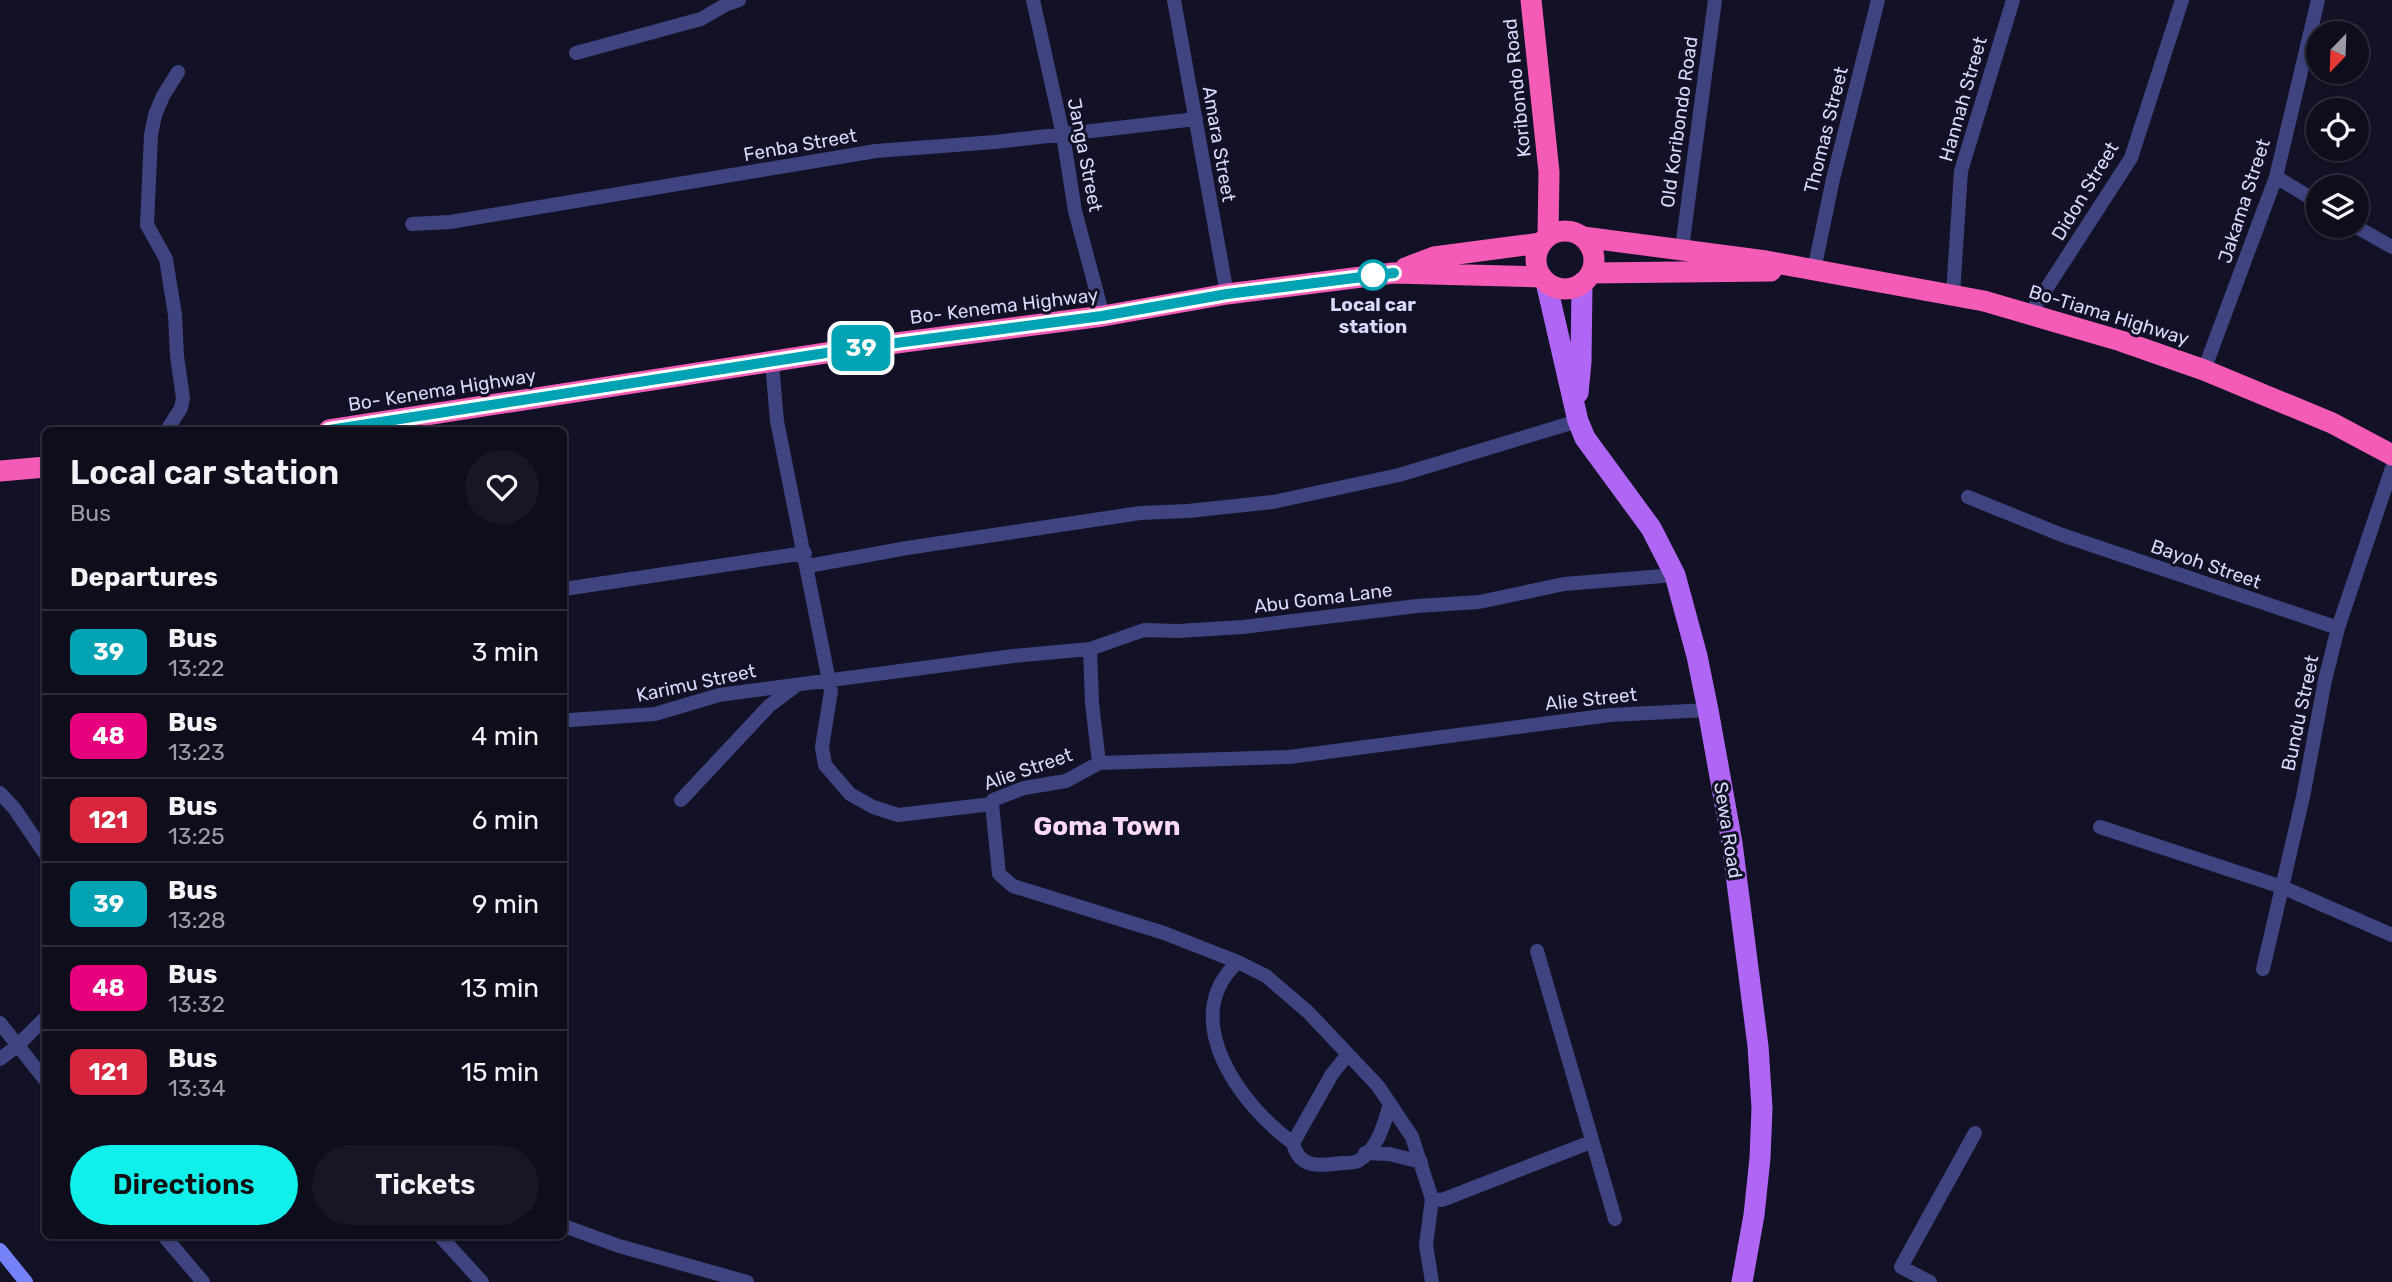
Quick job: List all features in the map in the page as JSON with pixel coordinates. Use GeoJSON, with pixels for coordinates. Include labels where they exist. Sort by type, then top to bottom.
{"type":"FeatureCollection","features":[{"type":"Feature","properties":{"kind":"highway","name":"Koribondo Road"},"geometry":{"type":"LineString","coordinates":[[1531,0],[1549,172]]}},
{"type":"Feature","properties":{"kind":"highway"},"geometry":{"type":"LineString","coordinates":[[1394,273],[1544,280],[1565,289],[1587,278],[1594,256],[1590,246],[1577,234],[1549,172]]}},
{"type":"Feature","properties":{"kind":"highway"},"geometry":{"type":"LineString","coordinates":[[1544,280],[1536,262],[1537,252],[1545,239],[1549,172]]}},
{"type":"Feature","properties":{"kind":"highway"},"geometry":{"type":"LineString","coordinates":[[1394,273],[1434,257],[1545,239],[1561,231],[1577,234]]}},
{"type":"Feature","properties":{"kind":"highway","name":"Bo-Tiama Highway"},"geometry":{"type":"LineString","coordinates":[[1577,234],[1766,261],[1953,294],[2030,314],[2204,370],[2332,423],[2392,455]]}},
{"type":"Feature","properties":{"kind":"highway","name":"Bo-Tiama Highway"},"geometry":{"type":"LineString","coordinates":[[1587,278],[1805,269]]}},
{"type":"Feature","properties":{"kind":"highway","name":"Bo- Kenema Highway"},"geometry":{"type":"LineString","coordinates":[[349,427],[951,335],[1102,316],[1227,294],[1394,273]]}},
{"type":"Feature","properties":{"kind":"highway"},"geometry":{"type":"LineString","coordinates":[[0,471],[42,467]]}},
{"type":"Feature","properties":{"kind":"main road"},"geometry":{"type":"LineString","coordinates":[[1577,415],[1587,278]]}},
{"type":"Feature","properties":{"kind":"main road","name":"Sewa Road"},"geometry":{"type":"LineString","coordinates":[[1544,280],[1585,438],[1651,528],[1675,575],[1697,656],[1708,710],[1732,843],[1758,1046],[1762,1108],[1754,1215],[1742,1282]]}},
{"type":"Feature","properties":{"kind":"street"},"geometry":{"type":"LineString","coordinates":[[576,53],[701,19],[726,4],[739,0]]}},
{"type":"Feature","properties":{"kind":"street","name":"Janga Street"},"geometry":{"type":"LineString","coordinates":[[1033,0],[1063,135],[1075,211],[1102,316]]}},
{"type":"Feature","properties":{"kind":"street","name":"Amara Street"},"geometry":{"type":"LineString","coordinates":[[1174,0],[1227,294]]}},
{"type":"Feature","properties":{"kind":"street","name":"Old Koribondo Road"},"geometry":{"type":"LineString","coordinates":[[1682,248],[1715,0]]}},
{"type":"Feature","properties":{"kind":"street","name":"Thomas Street"},"geometry":{"type":"LineString","coordinates":[[1805,269],[1833,179],[1878,0]]}},
{"type":"Feature","properties":{"kind":"street","name":"Hannah Street"},"geometry":{"type":"LineString","coordinates":[[1953,294],[1961,171],[2013,0]]}},
{"type":"Feature","properties":{"kind":"street","name":"Didon Street"},"geometry":{"type":"LineString","coordinates":[[2030,314],[2130,158],[2182,0]]}},
{"type":"Feature","properties":{"kind":"street","name":"Jakama Street"},"geometry":{"type":"LineString","coordinates":[[2204,370],[2277,177],[2318,0]]}},
{"type":"Feature","properties":{"kind":"street"},"geometry":{"type":"LineString","coordinates":[[169,427],[181,408],[183,398],[175,315],[166,259],[147,225],[151,135],[159,105],[178,72]]}},
{"type":"Feature","properties":{"kind":"street","name":"Fenba Street"},"geometry":{"type":"LineString","coordinates":[[412,224],[463,220],[876,152],[1063,135],[1196,119]]}},
{"type":"Feature","properties":{"kind":"street"},"geometry":{"type":"LineString","coordinates":[[2277,177],[2306,195]]}},
{"type":"Feature","properties":{"kind":"street"},"geometry":{"type":"LineString","coordinates":[[2369,234],[2392,247]]}},
{"type":"Feature","properties":{"kind":"street","name":"Alie Street"},"geometry":{"type":"LineString","coordinates":[[772,363],[777,421],[831,691],[821,747],[825,765],[850,794],[873,807],[898,816],[992,804],[993,800],[1024,788],[1066,781],[1099,763],[1289,757],[1610,715],[1708,710]]}},
{"type":"Feature","properties":{"kind":"street"},"geometry":{"type":"LineString","coordinates":[[567,589],[907,548],[1140,513],[1273,502],[1399,475],[1577,415]]}},
{"type":"Feature","properties":{"kind":"street","name":"Bundu Street"},"geometry":{"type":"LineString","coordinates":[[2263,969],[2338,628],[2392,468]]}},
{"type":"Feature","properties":{"kind":"street","name":"Bayoh Street"},"geometry":{"type":"LineString","coordinates":[[1968,497],[2062,535],[2338,628]]}},
{"type":"Feature","properties":{"kind":"street","name":"Abu Goma Lane"},"geometry":{"type":"LineString","coordinates":[[829,679],[1090,649],[1144,631],[1243,627],[1418,606],[1479,602],[1564,584],[1675,575]]}},
{"type":"Feature","properties":{"kind":"street"},"geometry":{"type":"LineString","coordinates":[[1090,649],[1092,703],[1099,763]]}},
{"type":"Feature","properties":{"kind":"street","name":"Karimu Street"},"geometry":{"type":"LineString","coordinates":[[570,720],[654,714],[719,695],[829,679]]}},
{"type":"Feature","properties":{"kind":"street"},"geometry":{"type":"LineString","coordinates":[[681,800],[769,706],[800,683]]}},
{"type":"Feature","properties":{"kind":"street"},"geometry":{"type":"LineString","coordinates":[[0,793],[42,848]]}},
{"type":"Feature","properties":{"kind":"street"},"geometry":{"type":"LineString","coordinates":[[992,804],[999,874],[1013,886],[1164,933],[1266,976],[1308,1012],[1378,1086],[1412,1137],[1433,1199],[1426,1245],[1432,1282]]}},
{"type":"Feature","properties":{"kind":"street"},"geometry":{"type":"LineString","coordinates":[[2100,827],[2282,887],[2392,935]]}},
{"type":"Feature","properties":{"kind":"street"},"geometry":{"type":"LineString","coordinates":[[1537,951],[1615,1219]]}},
{"type":"Feature","properties":{"kind":"street"},"geometry":{"type":"LineString","coordinates":[[1238,962],[1225,974],[1214,996],[1212,1018],[1223,1060],[1232,1079],[1259,1115],[1293,1143]]}},
{"type":"Feature","properties":{"kind":"street"},"geometry":{"type":"LineString","coordinates":[[0,1059],[42,1021]]}},
{"type":"Feature","properties":{"kind":"street"},"geometry":{"type":"LineString","coordinates":[[0,1023],[42,1076]]}},
{"type":"Feature","properties":{"kind":"street"},"geometry":{"type":"LineString","coordinates":[[1348,1054],[1332,1074],[1293,1143],[1295,1154],[1303,1161],[1321,1166],[1357,1161],[1380,1137],[1390,1104]]}},
{"type":"Feature","properties":{"kind":"street"},"geometry":{"type":"LineString","coordinates":[[1930,1282],[1901,1267],[1975,1133]]}},
{"type":"Feature","properties":{"kind":"street"},"geometry":{"type":"LineString","coordinates":[[1433,1199],[1442,1200],[1591,1142]]}},
{"type":"Feature","properties":{"kind":"street"},"geometry":{"type":"LineString","coordinates":[[1365,1153],[1389,1154],[1421,1162]]}},
{"type":"Feature","properties":{"kind":"street"},"geometry":{"type":"LineString","coordinates":[[567,1227],[619,1246],[747,1282]]}},
{"type":"Feature","properties":{"kind":"street"},"geometry":{"type":"LineString","coordinates":[[167,1239],[203,1282]]}},
{"type":"Feature","properties":{"kind":"street"},"geometry":{"type":"LineString","coordinates":[[443,1239],[482,1282]]}},
{"type":"Feature","properties":{"kind":"street"},"geometry":{"type":"LineString","coordinates":[[0,1250],[26,1282]]}},
{"type":"Feature","properties":{"kind":"bus line","name":"39"},"geometry":{"type":"LineString","coordinates":[[348,427],[858,348],[1102,316],[1227,294],[1394,273]]}},
{"type":"Feature","properties":{"kind":"place","name":"Local car station"},"geometry":{"type":"Point","coordinates":[1373,275]}},
{"type":"Feature","properties":{"kind":"district","name":"Goma Town"},"geometry":{"type":"Point","coordinates":[1107,826]}}]}
